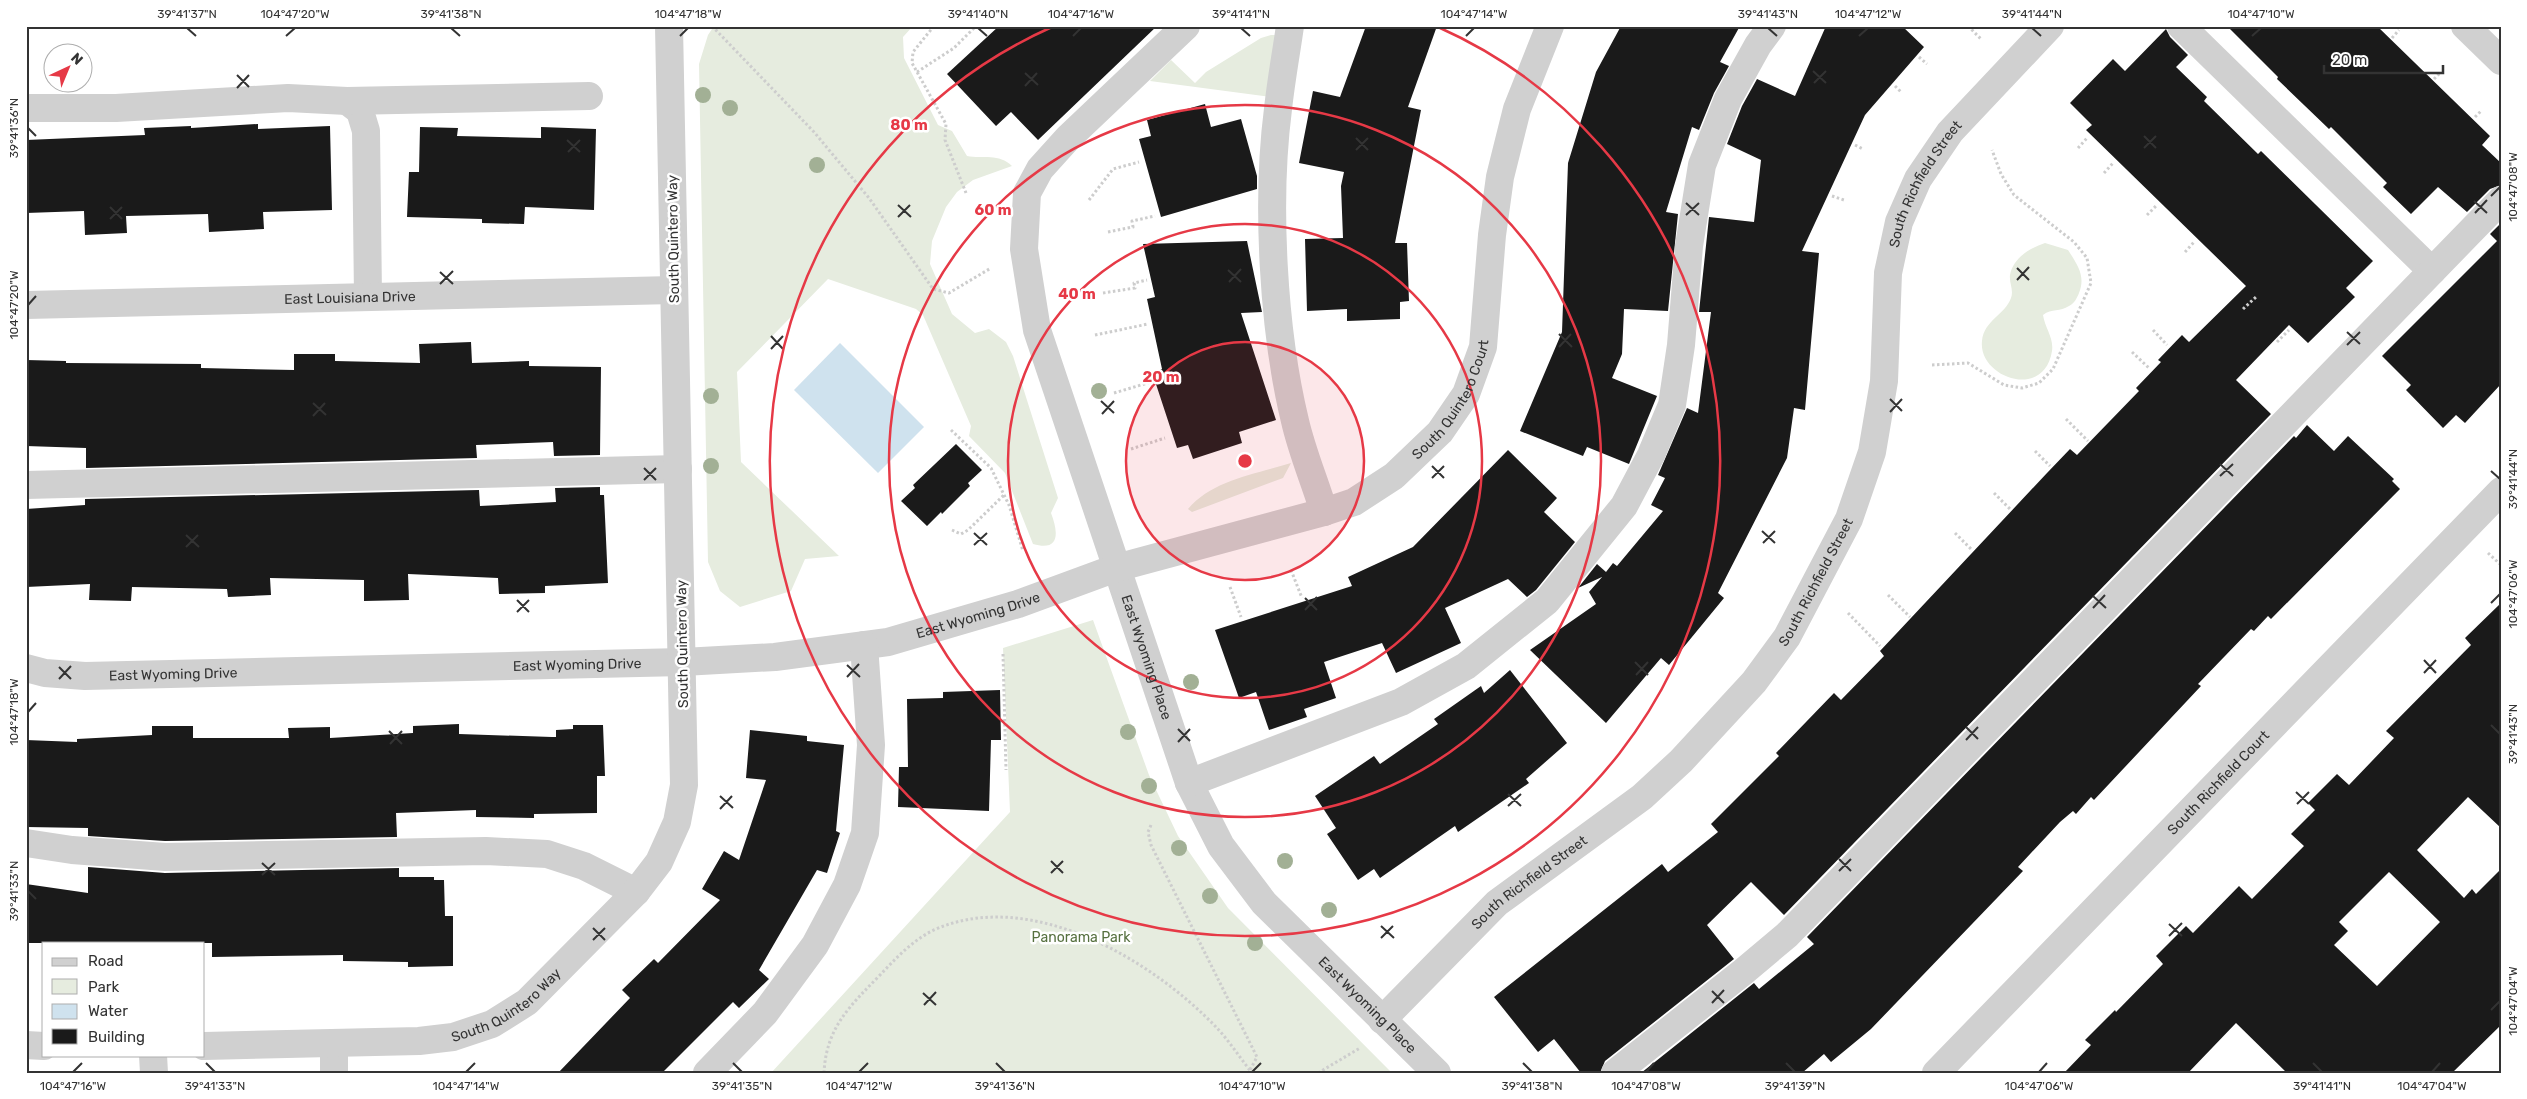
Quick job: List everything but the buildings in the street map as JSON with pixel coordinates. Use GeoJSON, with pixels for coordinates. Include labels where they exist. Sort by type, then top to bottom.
{"type":"FeatureCollection","features":[{"type":"Feature","properties":{"kind":"street","name":"South Quintero Way"},"geometry":{"type":"LineString","coordinates":[[205,1046],[428,1040],[454,1036],[492,1024],[527,1002],[636,892],[659,862],[677,822],[684,785],[669,26]]}},
{"type":"Feature","properties":{"kind":"street","name":"East Wyoming Place"},"geometry":{"type":"LineString","coordinates":[[1186,26],[1068,138],[1040,169],[1027,193],[1024,249],[1037,330],[1189,783],[1222,846],[1264,903],[1437,1073]]}},
{"type":"Feature","properties":{"kind":"street"},"geometry":{"type":"LineString","coordinates":[[1290,26],[1277,110],[1273,189],[1275,266],[1282,345],[1295,422],[1324,512]]}},
{"type":"Feature","properties":{"kind":"street","name":"South Quintero Court"},"geometry":{"type":"LineString","coordinates":[[1116,568],[1324,512],[1354,502],[1394,476],[1440,432],[1466,394],[1483,347],[1492,235],[1500,177],[1517,109],[1550,26]]}},
{"type":"Feature","properties":{"kind":"street"},"geometry":{"type":"LineString","coordinates":[[1189,783],[1401,702],[1466,666],[1547,601],[1624,506],[1650,455],[1672,405],[1680,345],[1689,246],[1702,165],[1728,99],[1758,45],[1772,26]]}},
{"type":"Feature","properties":{"kind":"street","name":"South Richfield Street"},"geometry":{"type":"LineString","coordinates":[[1382,1020],[1497,903],[1642,796],[1681,761],[1754,682],[1787,637],[1848,519],[1872,452],[1884,381],[1888,273],[1899,222],[1910,196],[1918,179],[1950,132],[2050,26]]}},
{"type":"Feature","properties":{"kind":"street"},"geometry":{"type":"LineString","coordinates":[[2181,26],[2432,271]]}},
{"type":"Feature","properties":{"kind":"street"},"geometry":{"type":"LineString","coordinates":[[2466,26],[2501,61]]}},
{"type":"Feature","properties":{"kind":"street"},"geometry":{"type":"LineString","coordinates":[[26,108],[116,108],[288,98],[348,101],[589,96]]}},
{"type":"Feature","properties":{"kind":"street"},"geometry":{"type":"LineString","coordinates":[[348,101],[360,111],[366,130],[368,297]]}},
{"type":"Feature","properties":{"kind":"street"},"geometry":{"type":"LineString","coordinates":[[1615,1073],[1743,972],[1787,934],[2501,200]]}},
{"type":"Feature","properties":{"kind":"street","name":"East Louisiana Drive"},"geometry":{"type":"LineString","coordinates":[[26,305],[674,290]]}},
{"type":"Feature","properties":{"kind":"street"},"geometry":{"type":"LineString","coordinates":[[26,485],[678,469]]}},
{"type":"Feature","properties":{"kind":"street","name":"South Richfield Court"},"geometry":{"type":"LineString","coordinates":[[1936,1073],[2501,491]]}},
{"type":"Feature","properties":{"kind":"street","name":"East Wyoming Drive"},"geometry":{"type":"LineString","coordinates":[[26,668],[45,673],[85,676],[682,662],[775,657],[888,642],[1018,604],[1116,568]]}},
{"type":"Feature","properties":{"kind":"street"},"geometry":{"type":"LineString","coordinates":[[707,1073],[765,1012],[815,945],[847,885],[865,833],[870,754],[864,645]]}},
{"type":"Feature","properties":{"kind":"street"},"geometry":{"type":"LineString","coordinates":[[26,843],[72,850],[165,857],[486,851],[547,854],[584,866],[636,892]]}},
{"type":"Feature","properties":{"kind":"street"},"geometry":{"type":"LineString","coordinates":[[334,1043],[334,1073]]}},
{"type":"Feature","properties":{"kind":"street"},"geometry":{"type":"LineString","coordinates":[[26,1045],[42,1046]]}},
{"type":"Feature","properties":{"kind":"street"},"geometry":{"type":"LineString","coordinates":[[153,1056],[154,1073]]}},
{"type":"Feature","properties":{"kind":"path"},"geometry":{"type":"LineString","coordinates":[[712,26],[814,132],[869,198],[933,289],[949,293],[1024,249]]}},
{"type":"Feature","properties":{"kind":"path"},"geometry":{"type":"LineString","coordinates":[[934,26],[913,52],[912,62],[946,124],[945,140],[966,193]]}},
{"type":"Feature","properties":{"kind":"path"},"geometry":{"type":"LineString","coordinates":[[917,72],[954,48],[976,26]]}},
{"type":"Feature","properties":{"kind":"path"},"geometry":{"type":"LineString","coordinates":[[1968,26],[1981,39]]}},
{"type":"Feature","properties":{"kind":"path"},"geometry":{"type":"LineString","coordinates":[[2392,38],[2399,30]]}},
{"type":"Feature","properties":{"kind":"path"},"geometry":{"type":"LineString","coordinates":[[1920,57],[1927,64]]}},
{"type":"Feature","properties":{"kind":"path"},"geometry":{"type":"LineString","coordinates":[[2434,79],[2441,72]]}},
{"type":"Feature","properties":{"kind":"path"},"geometry":{"type":"LineString","coordinates":[[1895,86],[1902,93]]}},
{"type":"Feature","properties":{"kind":"path"},"geometry":{"type":"LineString","coordinates":[[2475,117],[2481,110]]}},
{"type":"Feature","properties":{"kind":"path"},"geometry":{"type":"LineString","coordinates":[[2078,148],[2088,137]]}},
{"type":"Feature","properties":{"kind":"path"},"geometry":{"type":"LineString","coordinates":[[1854,146],[1863,150]]}},
{"type":"Feature","properties":{"kind":"path"},"geometry":{"type":"LineString","coordinates":[[1932,365],[1968,363],[2004,385],[2022,388],[2039,384],[2053,369],[2091,284],[2087,258],[2074,242],[2014,195],[2000,174],[1992,150]]}},
{"type":"Feature","properties":{"kind":"path"},"geometry":{"type":"LineString","coordinates":[[1089,200],[1113,169],[1139,162]]}},
{"type":"Feature","properties":{"kind":"path"},"geometry":{"type":"LineString","coordinates":[[2104,173],[2114,162]]}},
{"type":"Feature","properties":{"kind":"path"},"geometry":{"type":"LineString","coordinates":[[1832,196],[1844,200]]}},
{"type":"Feature","properties":{"kind":"path"},"geometry":{"type":"LineString","coordinates":[[2147,215],[2157,205]]}},
{"type":"Feature","properties":{"kind":"path"},"geometry":{"type":"LineString","coordinates":[[1108,232],[1133,227],[1132,221],[1155,216]]}},
{"type":"Feature","properties":{"kind":"path"},"geometry":{"type":"LineString","coordinates":[[2185,252],[2195,241]]}},
{"type":"Feature","properties":{"kind":"path"},"geometry":{"type":"LineString","coordinates":[[1103,293],[1135,288],[1134,283],[1147,280]]}},
{"type":"Feature","properties":{"kind":"path"},"geometry":{"type":"LineString","coordinates":[[2243,308],[2256,296]]}},
{"type":"Feature","properties":{"kind":"path"},"geometry":{"type":"LineString","coordinates":[[1095,335],[1148,324]]}},
{"type":"Feature","properties":{"kind":"path"},"geometry":{"type":"LineString","coordinates":[[2153,330],[2167,344]]}},
{"type":"Feature","properties":{"kind":"path"},"geometry":{"type":"LineString","coordinates":[[2277,342],[2289,330]]}},
{"type":"Feature","properties":{"kind":"path"},"geometry":{"type":"LineString","coordinates":[[2132,352],[2150,369]]}},
{"type":"Feature","properties":{"kind":"path"},"geometry":{"type":"LineString","coordinates":[[1114,393],[1151,382]]}},
{"type":"Feature","properties":{"kind":"path"},"geometry":{"type":"LineString","coordinates":[[2066,419],[2088,441]]}},
{"type":"Feature","properties":{"kind":"path"},"geometry":{"type":"LineString","coordinates":[[951,430],[991,468],[1004,494],[1023,551]]}},
{"type":"Feature","properties":{"kind":"path"},"geometry":{"type":"LineString","coordinates":[[1131,449],[1165,438]]}},
{"type":"Feature","properties":{"kind":"path"},"geometry":{"type":"LineString","coordinates":[[2035,451],[2050,466]]}},
{"type":"Feature","properties":{"kind":"path"},"geometry":{"type":"LineString","coordinates":[[1994,493],[2010,509]]}},
{"type":"Feature","properties":{"kind":"path"},"geometry":{"type":"LineString","coordinates":[[952,530],[960,534],[968,530],[1004,494]]}},
{"type":"Feature","properties":{"kind":"path"},"geometry":{"type":"LineString","coordinates":[[1955,534],[1971,549]]}},
{"type":"Feature","properties":{"kind":"path"},"geometry":{"type":"LineString","coordinates":[[1291,570],[1302,598]]}},
{"type":"Feature","properties":{"kind":"path"},"geometry":{"type":"LineString","coordinates":[[1230,587],[1241,617]]}},
{"type":"Feature","properties":{"kind":"path"},"geometry":{"type":"LineString","coordinates":[[1888,595],[1910,617]]}},
{"type":"Feature","properties":{"kind":"path"},"geometry":{"type":"LineString","coordinates":[[1848,613],[1880,646]]}},
{"type":"Feature","properties":{"kind":"path"},"geometry":{"type":"LineString","coordinates":[[1003,654],[1006,770]]}},
{"type":"Feature","properties":{"kind":"path"},"geometry":{"type":"LineString","coordinates":[[1151,826],[1148,832],[1151,846],[1257,1057],[1251,1072]]}},
{"type":"Feature","properties":{"kind":"path"},"geometry":{"type":"LineString","coordinates":[[824,1073],[832,1033],[847,1009],[904,949],[935,930],[954,923],[974,919],[1002,918],[1055,926],[1091,938],[1125,955],[1174,989],[1217,1028],[1251,1072]]}},
{"type":"Feature","properties":{"kind":"path"},"geometry":{"type":"LineString","coordinates":[[1318,1073],[1366,1044]]}},
{"type":"Feature","properties":{"kind":"green space"},"geometry":{"type":"Polygon","coordinates":[[[714,26],[913,26],[903,37],[904,58],[938,125],[952,131],[967,156],[1002,159],[1012,166],[973,180],[957,192],[946,207],[932,241],[930,264],[952,314],[975,333],[989,329],[1006,342],[1013,356],[1058,498],[1051,513],[1056,533],[1053,542],[1049,545],[1033,544],[1005,473],[969,436],[971,426],[923,315],[916,309],[828,279],[737,372],[741,462],[839,556],[805,559],[791,591],[740,607],[720,591],[708,562],[699,64],[708,35],[714,26]]]}},
{"type":"Feature","properties":{"kind":"green space"},"geometry":{"type":"Polygon","coordinates":[[[1281,35],[1271,97],[1150,81],[1171,60],[1195,83],[1206,72],[1261,38],[1281,35]]]}},
{"type":"Feature","properties":{"kind":"green space"},"geometry":{"type":"Polygon","coordinates":[[[2045,243],[2068,250],[2080,270],[2081,287],[2071,305],[2043,315],[2051,337],[2052,346],[2047,366],[2037,376],[2025,379],[2013,378],[2000,373],[1990,365],[1984,354],[1982,341],[1990,323],[2004,309],[2011,298],[2010,275],[2018,259],[2028,251],[2045,243]]]}},
{"type":"Feature","properties":{"kind":"green space"},"geometry":{"type":"Polygon","coordinates":[[[1291,463],[1283,478],[1192,512],[1188,509],[1209,491],[1235,479],[1291,463]]]}},
{"type":"Feature","properties":{"kind":"green space","name":"Panorama Park"},"geometry":{"type":"Polygon","coordinates":[[[1093,620],[1149,775],[1178,836],[1228,908],[1392,1073],[771,1073],[1010,812],[1003,648],[1093,620]]]}},
{"type":"Feature","properties":{"kind":"water"},"geometry":{"type":"Polygon","coordinates":[[[840,343],[924,427],[878,473],[794,390],[840,343]]]}}]}
